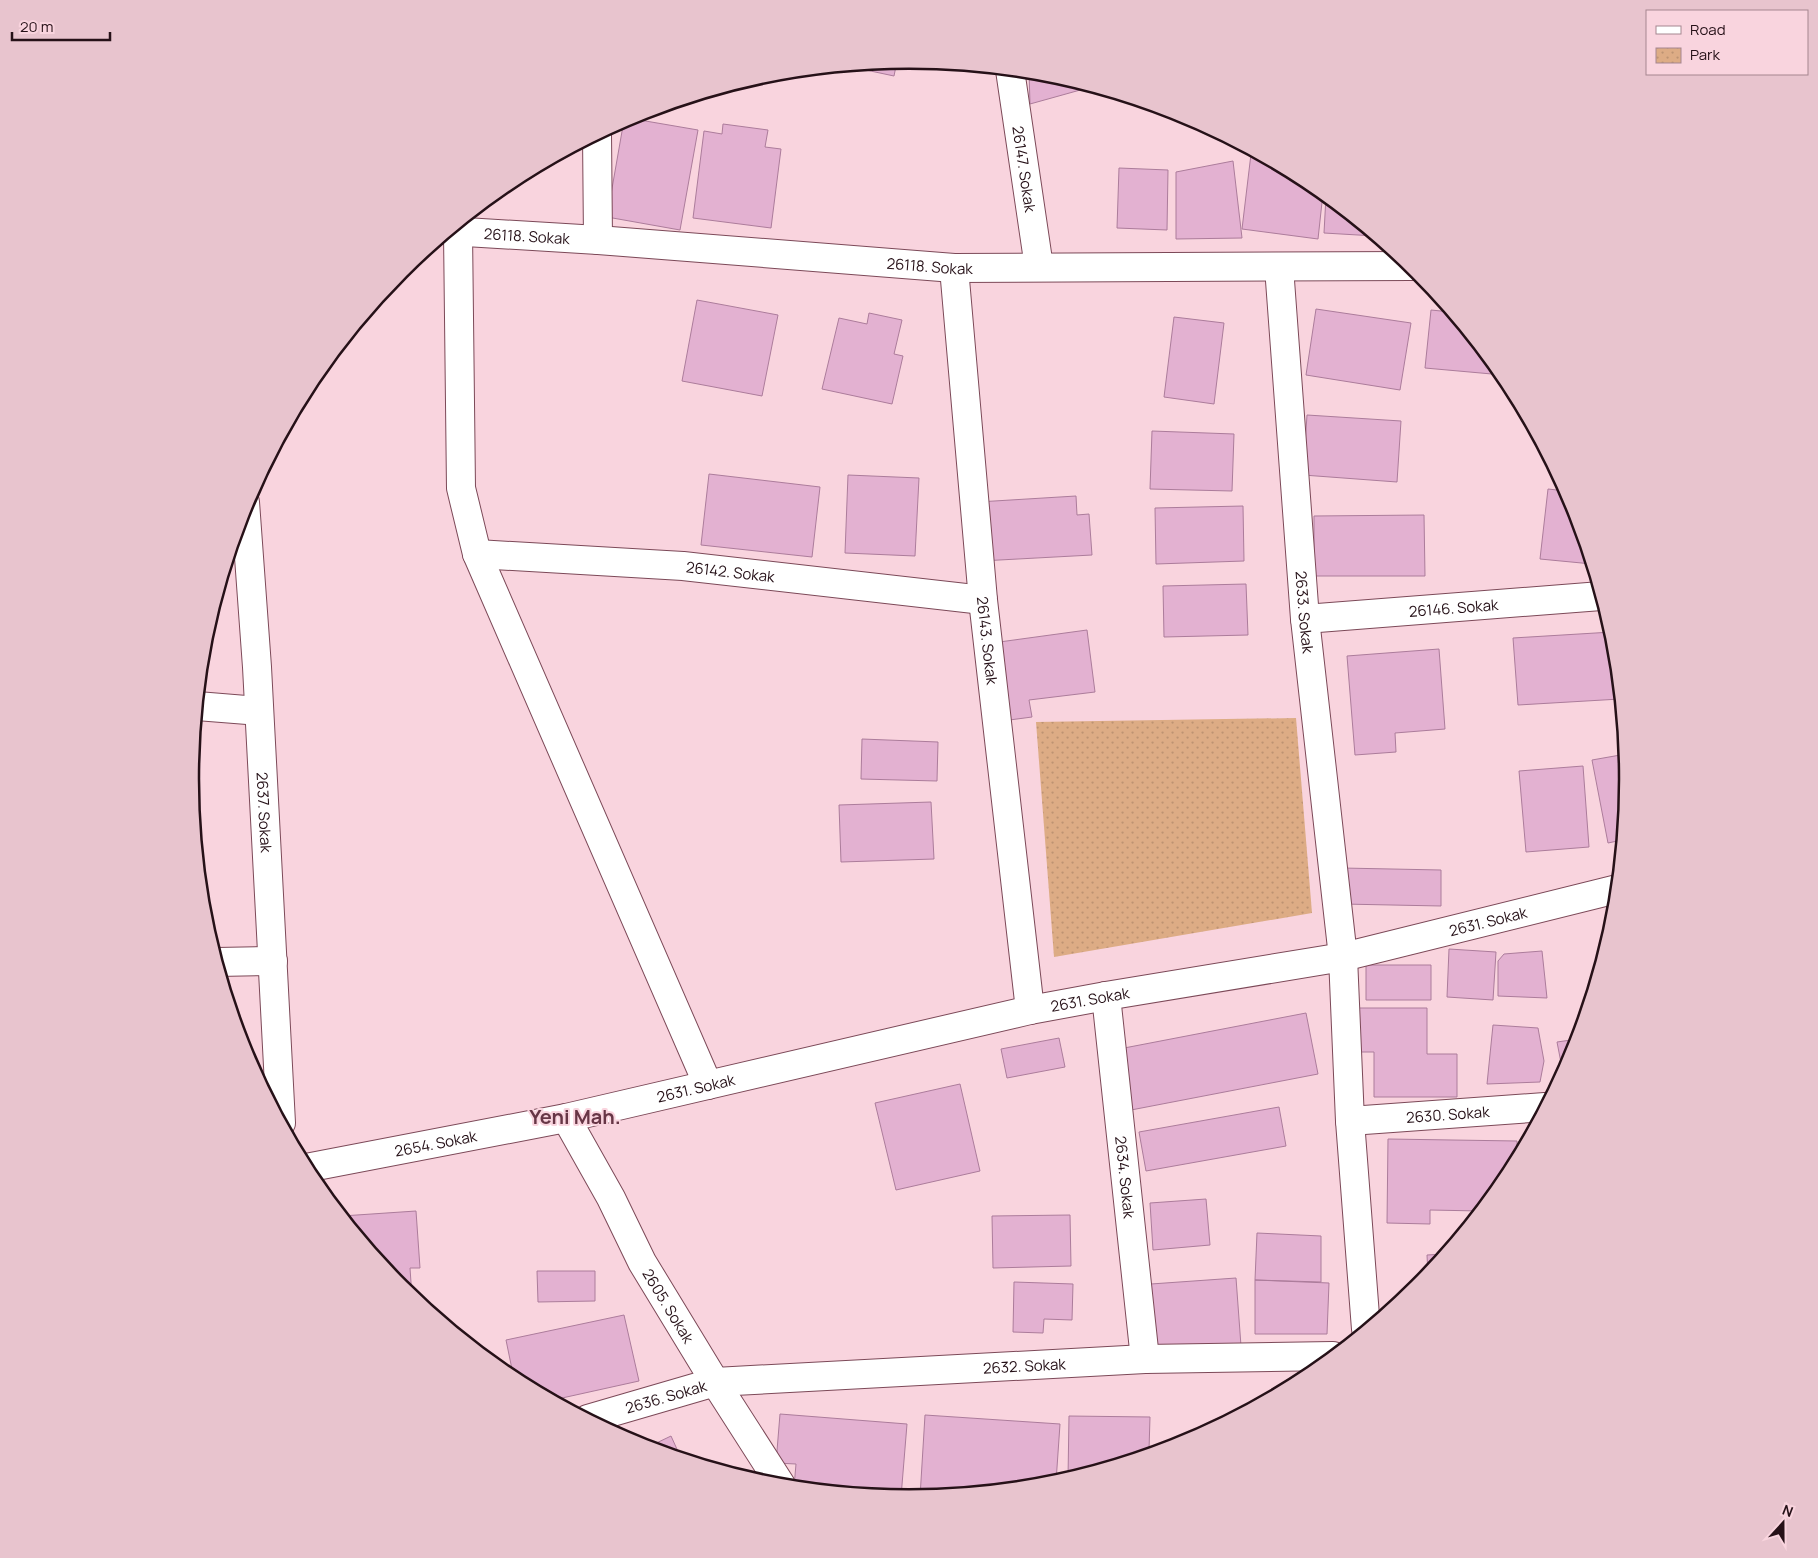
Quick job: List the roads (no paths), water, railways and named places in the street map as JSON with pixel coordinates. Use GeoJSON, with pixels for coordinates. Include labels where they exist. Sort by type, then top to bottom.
{"type":"FeatureCollection","features":[{"type":"Feature","properties":{"kind":"street","name":"26147. Sokak"},"geometry":{"type":"LineString","coordinates":[[1011,76],[1039,267]]}},
{"type":"Feature","properties":{"kind":"street"},"geometry":{"type":"LineString","coordinates":[[598,141],[598,240]]}},
{"type":"Feature","properties":{"kind":"street","name":"26118. Sokak"},"geometry":{"type":"LineString","coordinates":[[458,231],[598,240],[954,268],[1399,266]]}},
{"type":"Feature","properties":{"kind":"street"},"geometry":{"type":"LineString","coordinates":[[453,235],[461,488],[477,554],[708,1085]]}},
{"type":"Feature","properties":{"kind":"street","name":"2633. Sokak"},"geometry":{"type":"LineString","coordinates":[[1279,267],[1305,619],[1343,957],[1350,1121],[1365,1322]]}},
{"type":"Feature","properties":{"kind":"street","name":"26143. Sokak"},"geometry":{"type":"LineString","coordinates":[[954,268],[983,600],[1030,1010]]}},
{"type":"Feature","properties":{"kind":"street","name":"2637. Sokak"},"geometry":{"type":"LineString","coordinates":[[247,522],[280,1109]]}},
{"type":"Feature","properties":{"kind":"street","name":"26142. Sokak"},"geometry":{"type":"LineString","coordinates":[[477,554],[683,566],[983,600]]}},
{"type":"Feature","properties":{"kind":"street","name":"26146. Sokak"},"geometry":{"type":"LineString","coordinates":[[1305,619],[1595,596]]}},
{"type":"Feature","properties":{"kind":"street"},"geometry":{"type":"LineString","coordinates":[[203,706],[259,711]]}},
{"type":"Feature","properties":{"kind":"street","name":"2631. Sokak"},"geometry":{"type":"LineString","coordinates":[[566,1118],[1030,1010],[1343,957],[1610,891]]}},
{"type":"Feature","properties":{"kind":"street"},"geometry":{"type":"LineString","coordinates":[[223,962],[273,961]]}},
{"type":"Feature","properties":{"kind":"street","name":"2634. Sokak"},"geometry":{"type":"LineString","coordinates":[[1106,996],[1145,1359]]}},
{"type":"Feature","properties":{"kind":"street","name":"2630. Sokak"},"geometry":{"type":"LineString","coordinates":[[1350,1121],[1538,1107]]}},
{"type":"Feature","properties":{"kind":"street","name":"2654. Sokak"},"geometry":{"type":"LineString","coordinates":[[314,1167],[566,1118]]}},
{"type":"Feature","properties":{"kind":"street","name":"2605. Sokak"},"geometry":{"type":"LineString","coordinates":[[566,1118],[611,1198],[642,1262],[776,1477]]}},
{"type":"Feature","properties":{"kind":"street","name":"2632. Sokak"},"geometry":{"type":"LineString","coordinates":[[715,1382],[1145,1359],[1322,1356]]}},
{"type":"Feature","properties":{"kind":"street","name":"2636. Sokak"},"geometry":{"type":"LineString","coordinates":[[595,1416],[715,1382]]}},
{"type":"Feature","properties":{"kind":"district","name":"Yeni Mah."},"geometry":{"type":"Point","coordinates":[575,1116]}}]}
